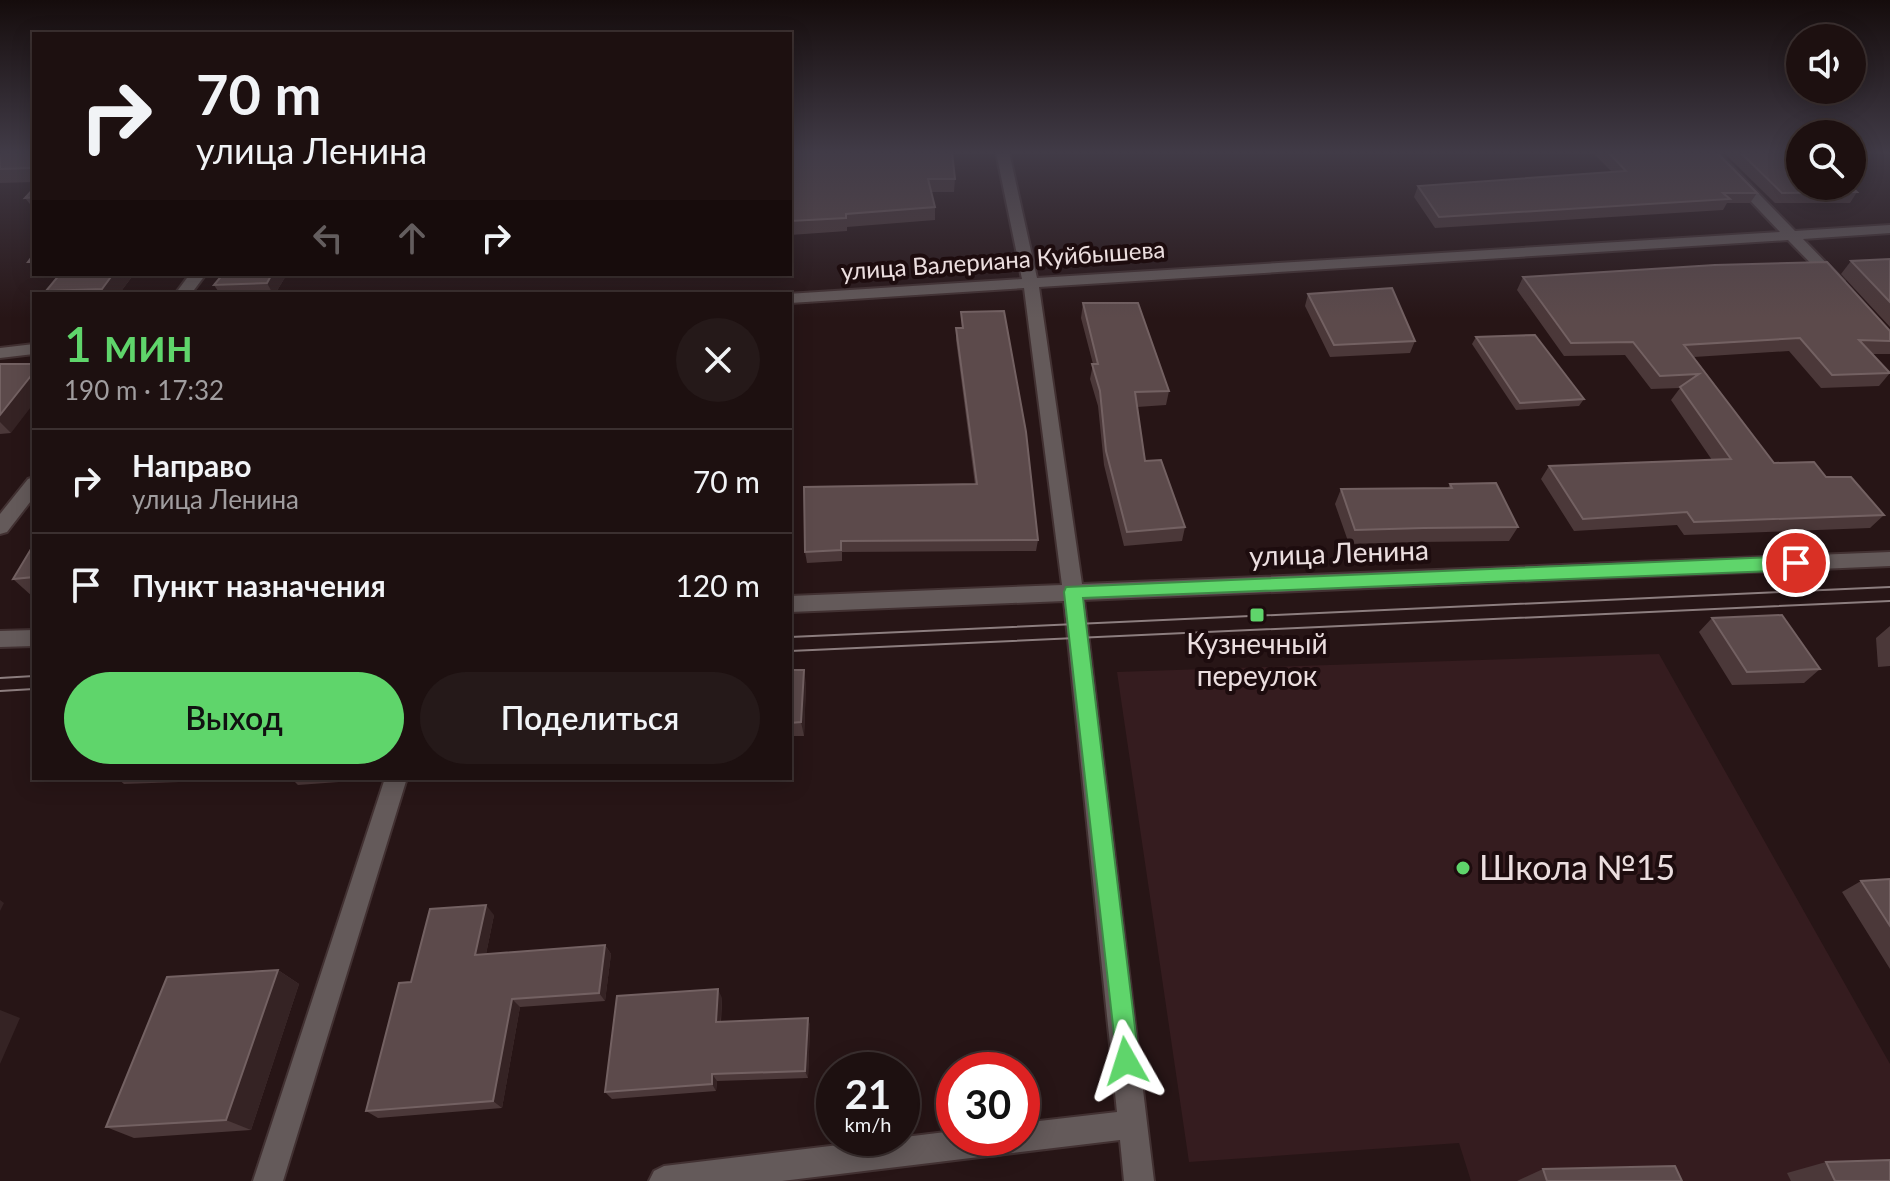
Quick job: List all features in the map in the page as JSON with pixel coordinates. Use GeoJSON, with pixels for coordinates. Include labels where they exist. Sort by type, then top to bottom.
{"type":"FeatureCollection","features":[{"type":"Feature","properties":{"kind":"street"},"geometry":{"type":"LineString","coordinates":[[1014,207],[1031,284],[1073,592],[1139,1181]]}},
{"type":"Feature","properties":{"kind":"street"},"geometry":{"type":"LineString","coordinates":[[1766,207],[1847,294]]}},
{"type":"Feature","properties":{"kind":"street","name":"улица Валериана Куйбышева"},"geometry":{"type":"LineString","coordinates":[[792,298],[1890,229]]}},
{"type":"Feature","properties":{"kind":"street"},"geometry":{"type":"LineString","coordinates":[[0,353],[32,349]]}},
{"type":"Feature","properties":{"kind":"street"},"geometry":{"type":"LineString","coordinates":[[0,527],[32,487]]}},
{"type":"Feature","properties":{"kind":"street","name":"улица Ленина"},"geometry":{"type":"LineString","coordinates":[[792,604],[1890,559]]}},
{"type":"Feature","properties":{"kind":"street"},"geometry":{"type":"LineString","coordinates":[[0,639],[32,638]]}},
{"type":"Feature","properties":{"kind":"street"},"geometry":{"type":"LineString","coordinates":[[268,1181],[395,780]]}},
{"type":"Feature","properties":{"kind":"street"},"geometry":{"type":"LineString","coordinates":[[1040,1135],[1133,1124]]}},
{"type":"Feature","properties":{"kind":"street"},"geometry":{"type":"LineString","coordinates":[[664,1181],[936,1148]]}},
{"type":"Feature","properties":{"kind":"shaded area","name":"Школа №15"},"geometry":{"type":"Polygon","coordinates":[[[1659,654],[1890,1064],[1890,1181],[1471,1181],[1459,1143],[1189,1162],[1117,672],[1659,654]]]}},
{"type":"Feature","properties":{"kind":"building"},"geometry":{"type":"Polygon","coordinates":[[[792,207],[934,207],[846,214],[846,218],[792,221],[792,207]]]}},
{"type":"Feature","properties":{"kind":"building"},"geometry":{"type":"Polygon","coordinates":[[[1432,207],[1599,207],[1439,217],[1432,207]]]}},
{"type":"Feature","properties":{"kind":"building"},"geometry":{"type":"Polygon","coordinates":[[[1890,259],[1890,302],[1851,261],[1890,259]]]}},
{"type":"Feature","properties":{"kind":"building"},"geometry":{"type":"Polygon","coordinates":[[[1827,262],[1890,331],[1890,341],[1859,340],[1890,373],[1832,375],[1800,338],[1684,345],[1774,463],[1814,462],[1826,477],[1851,477],[1884,515],[1694,522],[1687,512],[1583,519],[1549,466],[1731,459],[1680,387],[1699,374],[1660,376],[1633,342],[1571,343],[1523,277],[1715,265],[1827,262]]]}},
{"type":"Feature","properties":{"kind":"building"},"geometry":{"type":"Polygon","coordinates":[[[58,276],[112,276],[102,289],[46,291],[58,276]]]}},
{"type":"Feature","properties":{"kind":"building"},"geometry":{"type":"Polygon","coordinates":[[[221,276],[271,276],[267,283],[214,285],[221,276]]]}},
{"type":"Feature","properties":{"kind":"building"},"geometry":{"type":"Polygon","coordinates":[[[1392,288],[1415,341],[1334,345],[1308,294],[1392,288]]]}},
{"type":"Feature","properties":{"kind":"building"},"geometry":{"type":"Polygon","coordinates":[[[1083,303],[1138,303],[1169,391],[1135,392],[1145,461],[1161,460],[1185,527],[1127,532],[1106,451],[1100,391],[1092,364],[1098,364],[1083,303]]]}},
{"type":"Feature","properties":{"kind":"building"},"geometry":{"type":"Polygon","coordinates":[[[1004,311],[1026,432],[1038,540],[841,541],[841,550],[805,552],[804,487],[977,484],[956,328],[963,328],[961,312],[1004,311]]]}},
{"type":"Feature","properties":{"kind":"building"},"geometry":{"type":"Polygon","coordinates":[[[1535,335],[1584,399],[1520,403],[1476,337],[1535,335]]]}},
{"type":"Feature","properties":{"kind":"building"},"geometry":{"type":"Polygon","coordinates":[[[0,364],[32,364],[32,375],[0,415],[0,364]]]}},
{"type":"Feature","properties":{"kind":"building"},"geometry":{"type":"Polygon","coordinates":[[[1496,483],[1518,527],[1355,530],[1341,489],[1452,488],[1450,484],[1496,483]]]}},
{"type":"Feature","properties":{"kind":"building"},"geometry":{"type":"Polygon","coordinates":[[[32,547],[32,577],[13,579],[32,547]]]}},
{"type":"Feature","properties":{"kind":"building"},"geometry":{"type":"Polygon","coordinates":[[[1782,615],[1820,669],[1747,672],[1712,618],[1782,615]]]}},
{"type":"Feature","properties":{"kind":"building"},"geometry":{"type":"Polygon","coordinates":[[[792,670],[804,670],[801,722],[792,723],[792,670]]]}},
{"type":"Feature","properties":{"kind":"building"},"geometry":{"type":"Polygon","coordinates":[[[1890,879],[1890,926],[1861,881],[1890,879]]]}},
{"type":"Feature","properties":{"kind":"building"},"geometry":{"type":"Polygon","coordinates":[[[486,905],[475,955],[605,945],[599,993],[512,999],[493,1101],[366,1111],[399,983],[411,982],[430,909],[486,905]]]}},
{"type":"Feature","properties":{"kind":"building"},"geometry":{"type":"Polygon","coordinates":[[[278,970],[226,1120],[106,1127],[167,977],[278,970]]]}},
{"type":"Feature","properties":{"kind":"building"},"geometry":{"type":"Polygon","coordinates":[[[718,989],[716,1022],[808,1018],[805,1071],[712,1074],[712,1084],[605,1092],[617,996],[718,989]]]}},
{"type":"Feature","properties":{"kind":"building"},"geometry":{"type":"Polygon","coordinates":[[[1890,1160],[1890,1181],[1835,1181],[1826,1162],[1890,1160]]]}},
{"type":"Feature","properties":{"kind":"building"},"geometry":{"type":"Polygon","coordinates":[[[1675,1166],[1682,1181],[1547,1181],[1543,1169],[1675,1166]]]}},
{"type":"Feature","properties":{"kind":"tram line"},"geometry":{"type":"LineString","coordinates":[[792,637],[1890,587]]}},
{"type":"Feature","properties":{"kind":"tram line"},"geometry":{"type":"LineString","coordinates":[[792,651],[1890,601]]}},
{"type":"Feature","properties":{"kind":"tram line"},"geometry":{"type":"LineString","coordinates":[[0,678],[32,676]]}},
{"type":"Feature","properties":{"kind":"tram line"},"geometry":{"type":"LineString","coordinates":[[0,691],[32,689]]}},
{"type":"Feature","properties":{"kind":"place","name":"Кузнечный переулок"},"geometry":{"type":"Point","coordinates":[1257,615]}},
{"type":"Feature","properties":{"kind":"place","name":"Школа №15"},"geometry":{"type":"Point","coordinates":[1463,868]}},
{"type":"Feature","properties":{"kind":"route"},"geometry":{"type":"LineString","coordinates":[[1126,1061],[1073,592],[1796,563]]}}]}
